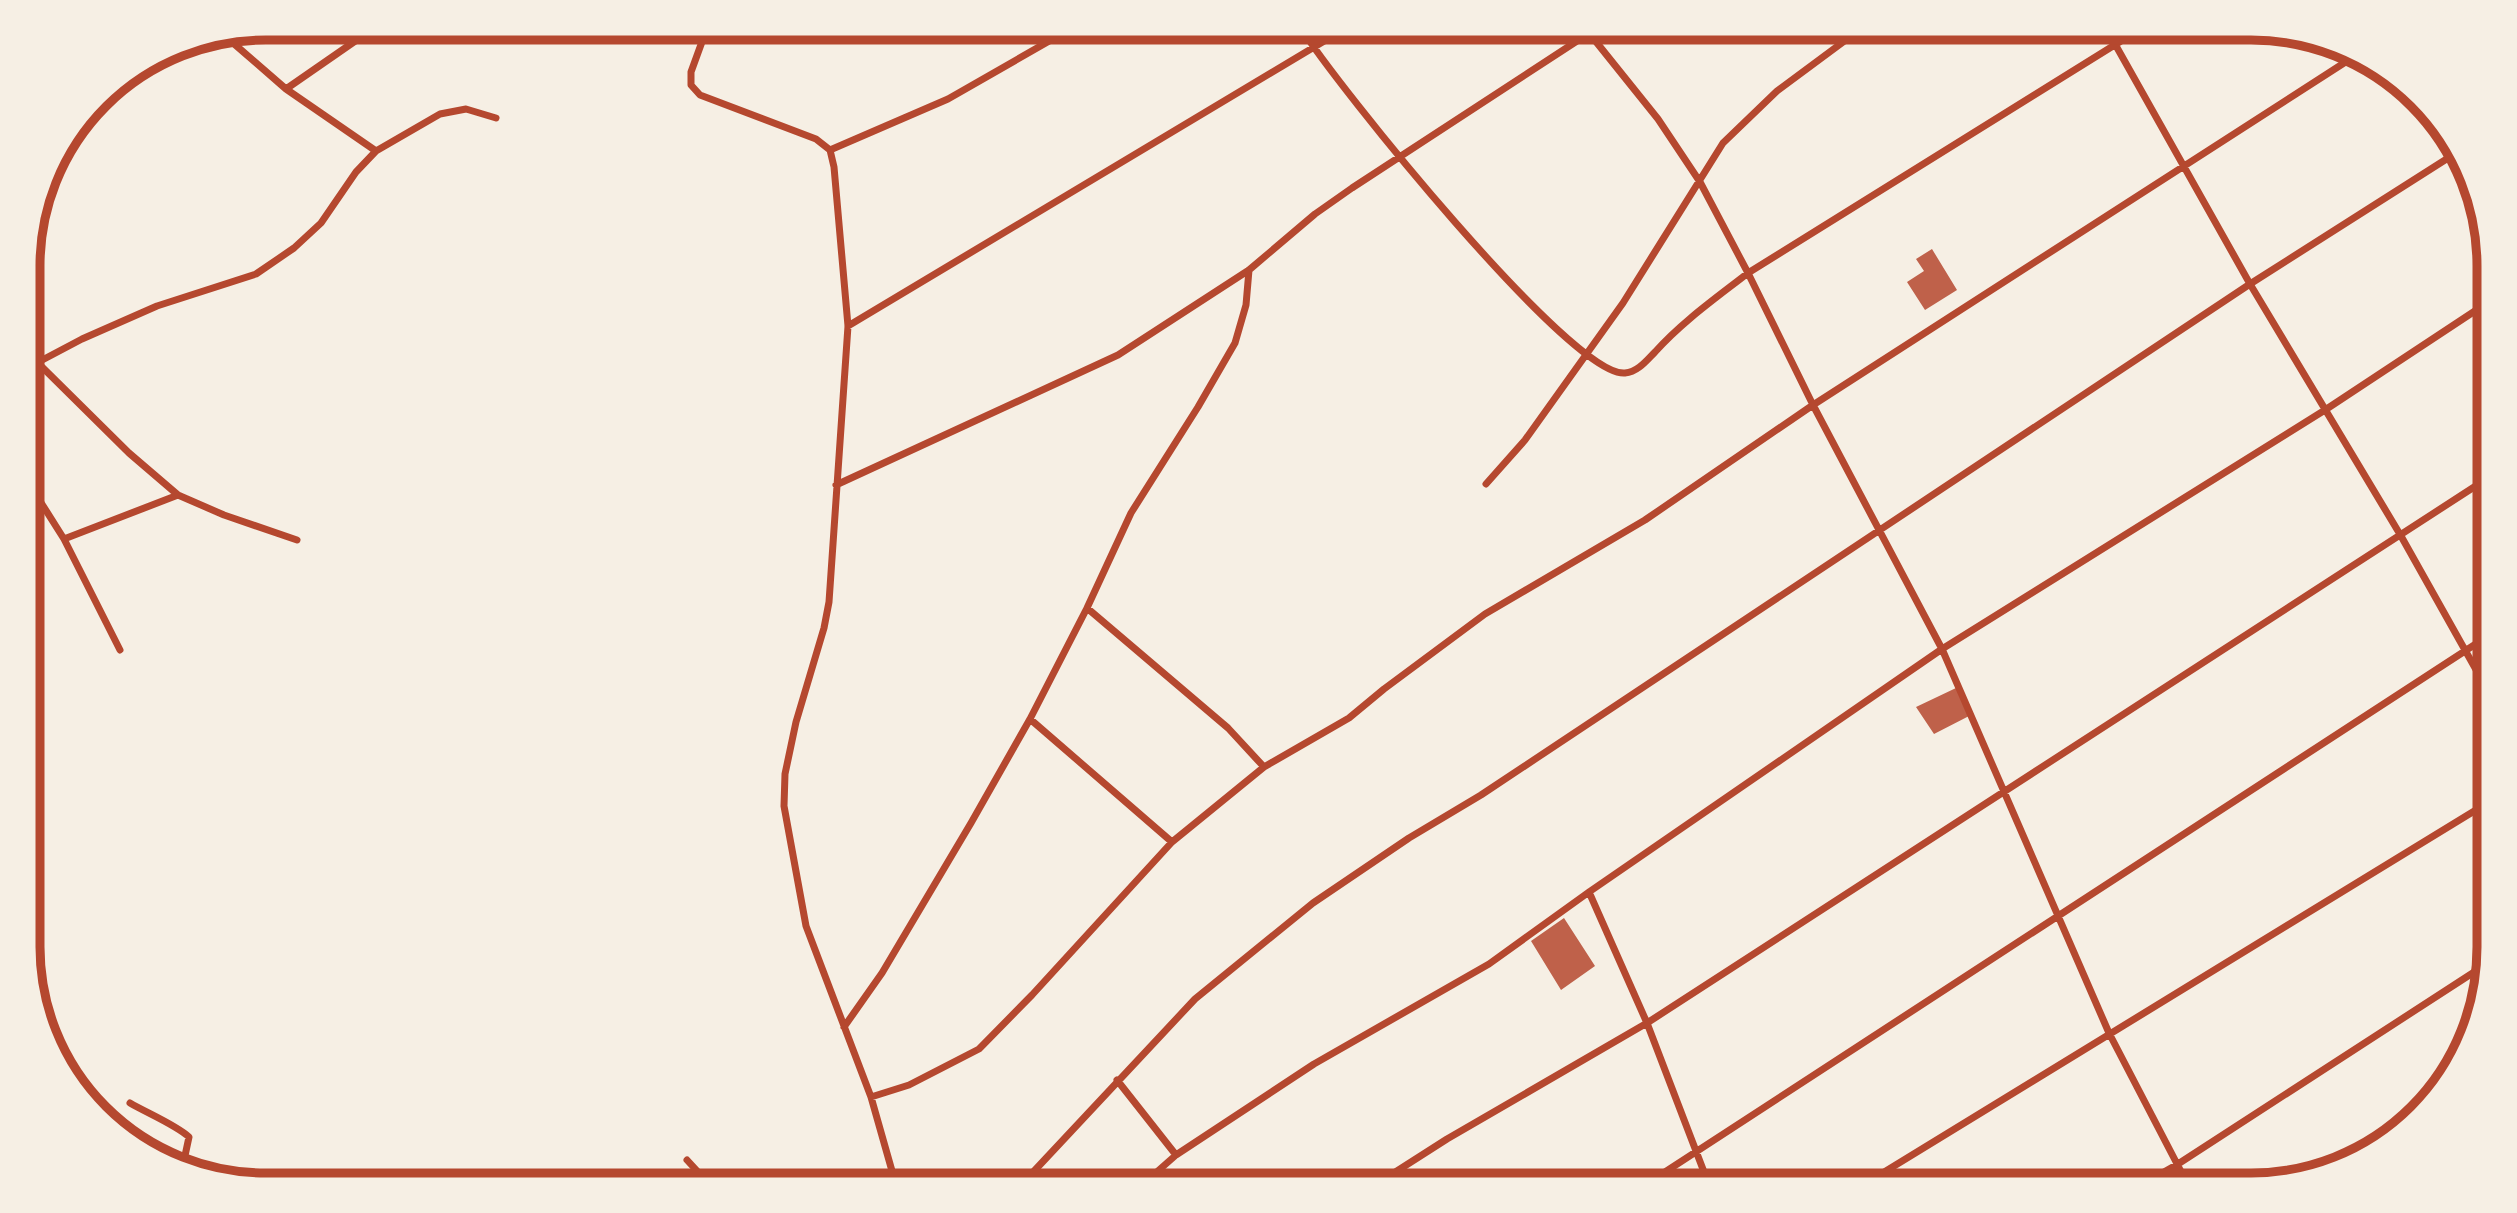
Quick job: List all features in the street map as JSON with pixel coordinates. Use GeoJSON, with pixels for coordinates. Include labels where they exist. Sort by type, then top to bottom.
{"type":"FeatureCollection","features":[{"type":"Feature","properties":{"kind":"street"},"geometry":{"type":"LineString","coordinates":[[286,89],[357,40]]}},
{"type":"Feature","properties":{"kind":"street"},"geometry":{"type":"LineString","coordinates":[[702,40],[691,72],[691,85],[700,95],[816,139],[830,150],[834,167],[848,326],[829,603],[794,731],[785,774],[784,806],[806,926],[871,1097],[893,1173]]}},
{"type":"Feature","properties":{"kind":"street"},"geometry":{"type":"LineString","coordinates":[[830,150],[948,99],[1051,40]]}},
{"type":"Feature","properties":{"kind":"street"},"geometry":{"type":"LineString","coordinates":[[1308,40],[1399,158],[1507,281],[1586,354],[1617,372],[1625,373],[1644,363],[1695,313],[1748,273],[2124,40]]}},
{"type":"Feature","properties":{"kind":"street"},"geometry":{"type":"LineString","coordinates":[[848,326],[1326,40]]}},
{"type":"Feature","properties":{"kind":"street"},"geometry":{"type":"LineString","coordinates":[[836,485],[1118,355],[1249,270],[1315,214],[1578,40]]}},
{"type":"Feature","properties":{"kind":"street"},"geometry":{"type":"LineString","coordinates":[[1595,40],[1658,119],[1700,182],[1748,273],[1813,405],[1942,649],[2109,1033],[2182,1172]]}},
{"type":"Feature","properties":{"kind":"street"},"geometry":{"type":"LineString","coordinates":[[1486,484],[1525,440],[1623,303],[1723,143],[1777,91],[1845,40]]}},
{"type":"Feature","properties":{"kind":"street"},"geometry":{"type":"LineString","coordinates":[[2113,40],[2250,284],[2401,536],[2477,670]]}},
{"type":"Feature","properties":{"kind":"street"},"geometry":{"type":"LineString","coordinates":[[233,43],[286,89],[376,151]]}},
{"type":"Feature","properties":{"kind":"street"},"geometry":{"type":"LineString","coordinates":[[871,1097],[909,1085],[979,1049],[1172,842],[1264,767],[1349,718],[1486,614],[1645,520],[1813,405],[2345,62]]}},
{"type":"Feature","properties":{"kind":"street"},"geometry":{"type":"LineString","coordinates":[[41,361],[82,339],[157,306],[256,274],[294,248],[321,223],[356,172],[376,151],[439,114],[466,109],[496,118]]}},
{"type":"Feature","properties":{"kind":"street"},"geometry":{"type":"LineString","coordinates":[[1032,1173],[1195,999],[1313,903],[2250,284],[2448,158]]}},
{"type":"Feature","properties":{"kind":"street"},"geometry":{"type":"LineString","coordinates":[[844,1027],[865,1001],[926,902],[1030,719],[1087,608],[1131,513],[1235,343],[1246,305],[1249,270]]}},
{"type":"Feature","properties":{"kind":"street"},"geometry":{"type":"LineString","coordinates":[[1156,1173],[1176,1155],[1314,1064],[1489,964],[1942,649],[2325,410],[2477,310]]}},
{"type":"Feature","properties":{"kind":"street"},"geometry":{"type":"LineString","coordinates":[[41,366],[129,453],[178,495],[224,515],[297,540]]}},
{"type":"Feature","properties":{"kind":"street"},"geometry":{"type":"LineString","coordinates":[[1395,1172],[1447,1139],[1647,1023],[2477,485]]}},
{"type":"Feature","properties":{"kind":"street"},"geometry":{"type":"LineString","coordinates":[[64,539],[178,495]]}},
{"type":"Feature","properties":{"kind":"street"},"geometry":{"type":"LineString","coordinates":[[41,502],[64,539],[120,650]]}},
{"type":"Feature","properties":{"kind":"street"},"geometry":{"type":"LineString","coordinates":[[1087,608],[1228,728],[1264,767]]}},
{"type":"Feature","properties":{"kind":"street"},"geometry":{"type":"LineString","coordinates":[[1664,1172],[2477,643]]}},
{"type":"Feature","properties":{"kind":"street"},"geometry":{"type":"LineString","coordinates":[[1030,719],[1172,842]]}},
{"type":"Feature","properties":{"kind":"street"},"geometry":{"type":"LineString","coordinates":[[1884,1172],[2477,809]]}},
{"type":"Feature","properties":{"kind":"street"},"geometry":{"type":"LineString","coordinates":[[1590,892],[1647,1023],[1704,1172]]}},
{"type":"Feature","properties":{"kind":"street"},"geometry":{"type":"LineString","coordinates":[[2164,1172],[2475,971]]}},
{"type":"Feature","properties":{"kind":"street"},"geometry":{"type":"LineString","coordinates":[[1117,1080],[1176,1155]]}},
{"type":"Feature","properties":{"kind":"street"},"geometry":{"type":"LineString","coordinates":[[130,1103],[164,1123],[180,1128],[188,1137],[184,1157]]}},
{"type":"Feature","properties":{"kind":"street"},"geometry":{"type":"LineString","coordinates":[[687,1160],[699,1173]]}},
{"type":"Feature","properties":{"kind":"building"},"geometry":{"type":"Polygon","coordinates":[[[1932,249],[1957,290],[1925,310],[1907,282],[1924,271],[1916,259],[1932,249]]]}},
{"type":"Feature","properties":{"kind":"building"},"geometry":{"type":"Polygon","coordinates":[[[1956,688],[1971,715],[1934,734],[1916,707],[1956,688]]]}},
{"type":"Feature","properties":{"kind":"building"},"geometry":{"type":"Polygon","coordinates":[[[1564,918],[1595,966],[1561,990],[1531,941],[1564,918]]]}}]}
